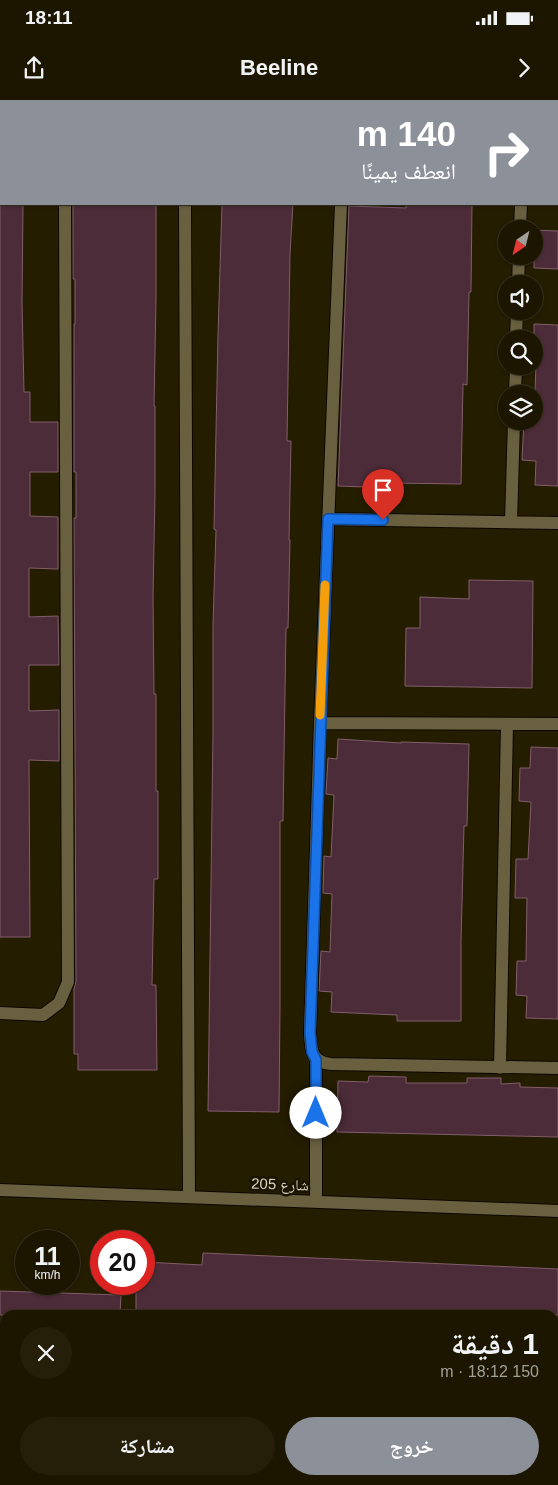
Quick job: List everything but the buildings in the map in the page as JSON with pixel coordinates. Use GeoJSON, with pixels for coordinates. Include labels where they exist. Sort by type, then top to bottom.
{"type":"FeatureCollection","features":[{"type":"Feature","properties":{"kind":"street"},"geometry":{"type":"LineString","coordinates":[[0,1013],[43,1015],[59,1003],[68,982],[65,205]]}},
{"type":"Feature","properties":{"kind":"street"},"geometry":{"type":"LineString","coordinates":[[185,205],[189,1197]]}},
{"type":"Feature","properties":{"kind":"street"},"geometry":{"type":"LineString","coordinates":[[316,1201],[316,1060],[312,1052],[310,1033],[320,723],[341,205]]}},
{"type":"Feature","properties":{"kind":"street"},"geometry":{"type":"LineString","coordinates":[[520,220],[521,205]]}},
{"type":"Feature","properties":{"kind":"street"},"geometry":{"type":"LineString","coordinates":[[511,522],[514,430]]}},
{"type":"Feature","properties":{"kind":"street"},"geometry":{"type":"LineString","coordinates":[[328,519],[558,523]]}},
{"type":"Feature","properties":{"kind":"street"},"geometry":{"type":"LineString","coordinates":[[320,723],[558,724]]}},
{"type":"Feature","properties":{"kind":"street"},"geometry":{"type":"LineString","coordinates":[[500,1068],[507,725]]}},
{"type":"Feature","properties":{"kind":"street"},"geometry":{"type":"LineString","coordinates":[[316,1060],[331,1064],[558,1068]]}},
{"type":"Feature","properties":{"kind":"street","name":"شارع 205"},"geometry":{"type":"LineString","coordinates":[[0,1190],[558,1211]]}},
{"type":"Feature","properties":{"kind":"slow traffic"},"geometry":{"type":"LineString","coordinates":[[320,715],[325,585]]}},
{"type":"Feature","properties":{"kind":"route"},"geometry":{"type":"LineString","coordinates":[[316,1113],[316,1060],[312,1052],[310,1033],[328,519],[383,520]]}}]}
